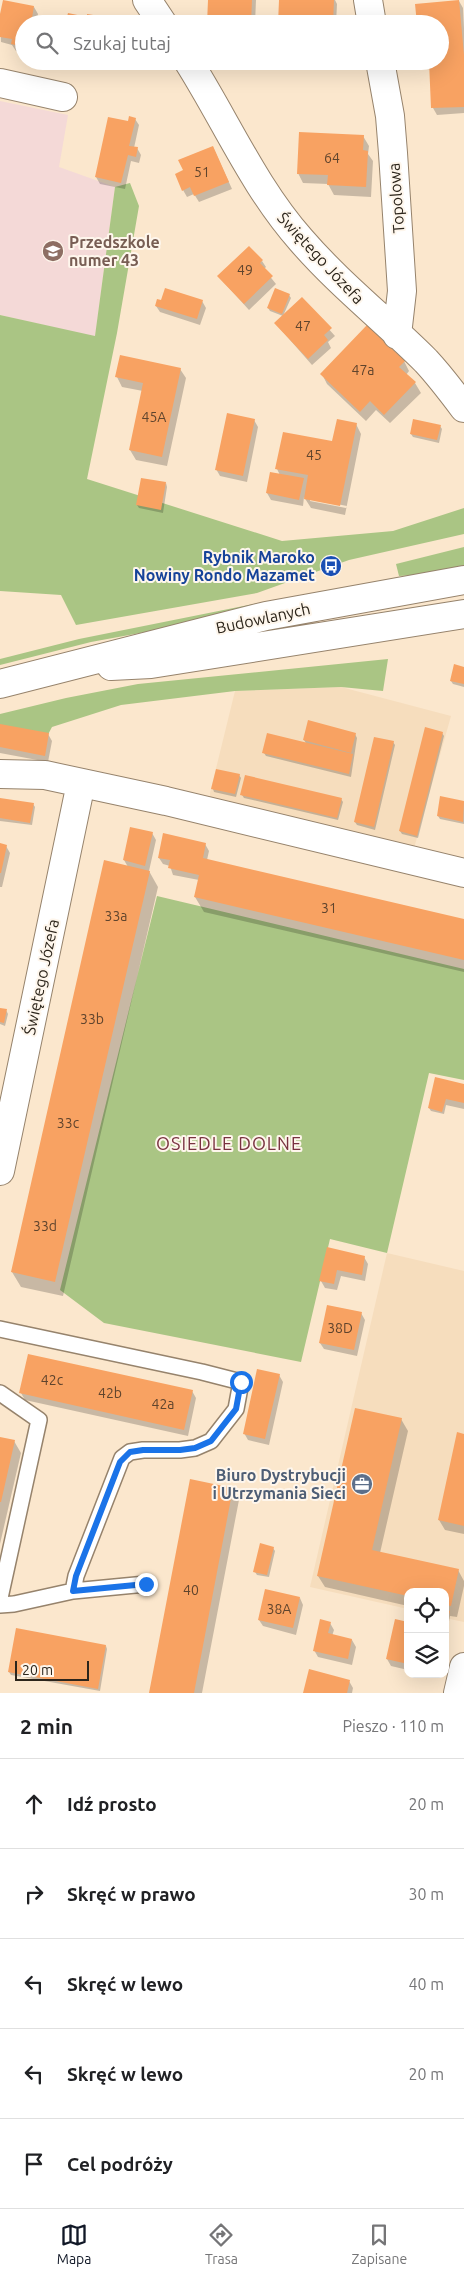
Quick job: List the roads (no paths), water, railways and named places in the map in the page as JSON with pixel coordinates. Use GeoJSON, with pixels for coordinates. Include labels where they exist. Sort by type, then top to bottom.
{"type":"FeatureCollection","features":[{"type":"Feature","properties":{"kind":"street"},"geometry":{"type":"LineString","coordinates":[[147,0],[157,15]]}},
{"type":"Feature","properties":{"kind":"street"},"geometry":{"type":"LineString","coordinates":[[368,0],[370,15]]}},
{"type":"Feature","properties":{"kind":"street","name":"Świętego Józefa"},"geometry":{"type":"LineString","coordinates":[[193,70],[257,179],[283,219],[309,250],[425,361],[464,408]]}},
{"type":"Feature","properties":{"kind":"street","name":"Topolowa"},"geometry":{"type":"LineString","coordinates":[[381,70],[392,144],[402,291],[397,335]]}},
{"type":"Feature","properties":{"kind":"street"},"geometry":{"type":"LineString","coordinates":[[0,83],[63,97]]}},
{"type":"Feature","properties":{"kind":"street","name":"Budowlanych"},"geometry":{"type":"LineString","coordinates":[[0,684],[266,616],[464,580]]}},
{"type":"Feature","properties":{"kind":"street","name":"Budowlanych"},"geometry":{"type":"LineString","coordinates":[[65,668],[152,664],[464,614]]}},
{"type":"Feature","properties":{"kind":"street"},"geometry":{"type":"LineString","coordinates":[[0,774],[45,775],[166,800],[464,873]]}},
{"type":"Feature","properties":{"kind":"street","name":"Świętego Józefa"},"geometry":{"type":"LineString","coordinates":[[0,1170],[81,783]]}},
{"type":"Feature","properties":{"kind":"street"},"geometry":{"type":"LineString","coordinates":[[458,1693],[464,1667]]}},
{"type":"Feature","properties":{"kind":"lane"},"geometry":{"type":"LineString","coordinates":[[0,1329],[241,1382],[236,1409],[211,1441],[195,1448],[180,1450],[135,1451],[122,1458],[76,1576],[73,1591]]}},
{"type":"Feature","properties":{"kind":"lane"},"geometry":{"type":"LineString","coordinates":[[0,1394],[39,1420],[0,1598]]}},
{"type":"Feature","properties":{"kind":"lane"},"geometry":{"type":"LineString","coordinates":[[0,1605],[14,1604],[73,1591],[146,1584]]}},
{"type":"Feature","properties":{"kind":"place","name":"Przedszkole numer 43"},"geometry":{"type":"Point","coordinates":[53,251]}},
{"type":"Feature","properties":{"kind":"place","name":"Rybnik Maroko Nowiny Rondo Mazamet"},"geometry":{"type":"Point","coordinates":[331,566]}},
{"type":"Feature","properties":{"kind":"place","name":"Biuro Dystrybucji i Utrzymania Sieci"},"geometry":{"type":"Point","coordinates":[362,1484]}},
{"type":"Feature","properties":{"kind":"district","name":"OSIEDLE DOLNE"},"geometry":{"type":"Point","coordinates":[229,1143]}}]}
